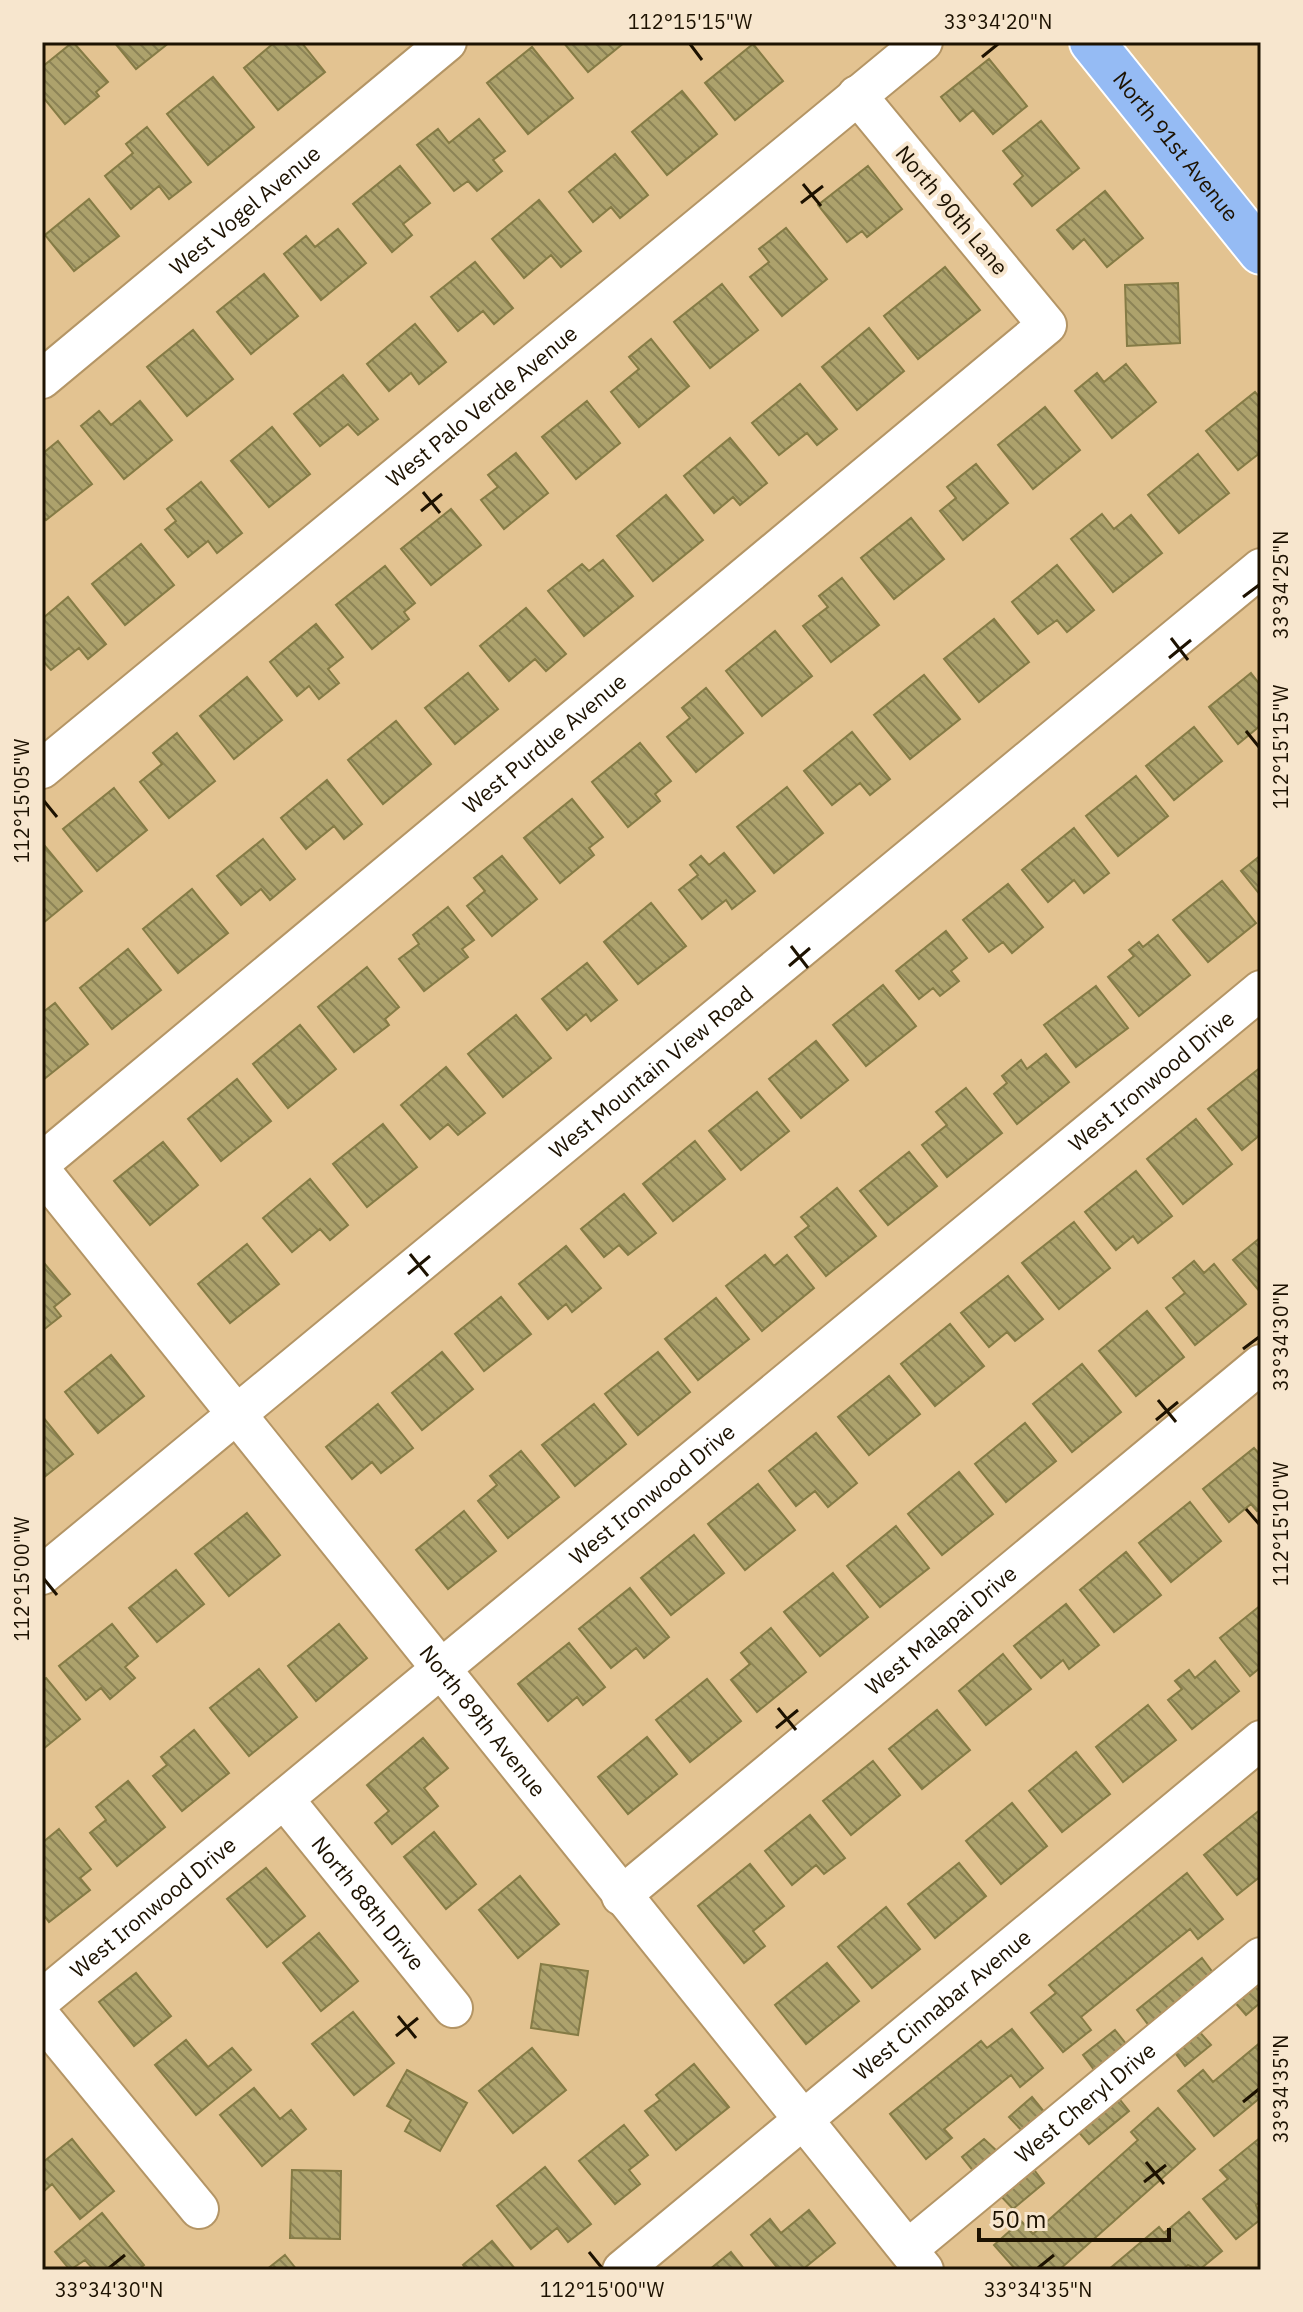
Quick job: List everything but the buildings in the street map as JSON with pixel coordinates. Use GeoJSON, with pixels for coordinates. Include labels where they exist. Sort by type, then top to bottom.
{"type":"FeatureCollection","features":[{"type":"Feature","properties":{"kind":"main road","name":"North 91st Avenue"},"geometry":{"type":"LineString","coordinates":[[1092,42],[1261,252]]}},
{"type":"Feature","properties":{"kind":"street","name":"West Vogel Avenue"},"geometry":{"type":"LineString","coordinates":[[42,379],[447,42]]}},
{"type":"Feature","properties":{"kind":"street","name":"West Palo Verde Avenue"},"geometry":{"type":"LineString","coordinates":[[42,769],[923,42]]}},
{"type":"Feature","properties":{"kind":"street","name":"North 90th Lane"},"geometry":{"type":"LineString","coordinates":[[857,95],[1047,325]]}},
{"type":"Feature","properties":{"kind":"street","name":"West Purdue Avenue"},"geometry":{"type":"LineString","coordinates":[[42,1162],[1047,325]]}},
{"type":"Feature","properties":{"kind":"street","name":"West Mountain View Road"},"geometry":{"type":"LineString","coordinates":[[42,1575],[236,1412],[1255,586]]}},
{"type":"Feature","properties":{"kind":"street","name":"West Ironwood Drive"},"geometry":{"type":"LineString","coordinates":[[42,1999],[1261,990]]}},
{"type":"Feature","properties":{"kind":"street","name":"North 89th Avenue"},"geometry":{"type":"LineString","coordinates":[[42,1172],[916,2260]]}},
{"type":"Feature","properties":{"kind":"street","name":"West Malapai Drive"},"geometry":{"type":"LineString","coordinates":[[621,1896],[1261,1364]]}},
{"type":"Feature","properties":{"kind":"street","name":"West Cinnabar Avenue"},"geometry":{"type":"LineString","coordinates":[[622,2270],[1261,1740]]}},
{"type":"Feature","properties":{"kind":"street","name":"North 88th Drive"},"geometry":{"type":"LineString","coordinates":[[284,1799],[453,2008]]}},
{"type":"Feature","properties":{"kind":"street","name":"West Cheryl Drive"},"geometry":{"type":"LineString","coordinates":[[916,2260],[1261,1957]]}},
{"type":"Feature","properties":{"kind":"street"},"geometry":{"type":"LineString","coordinates":[[42,2018],[199,2209]]}}]}
